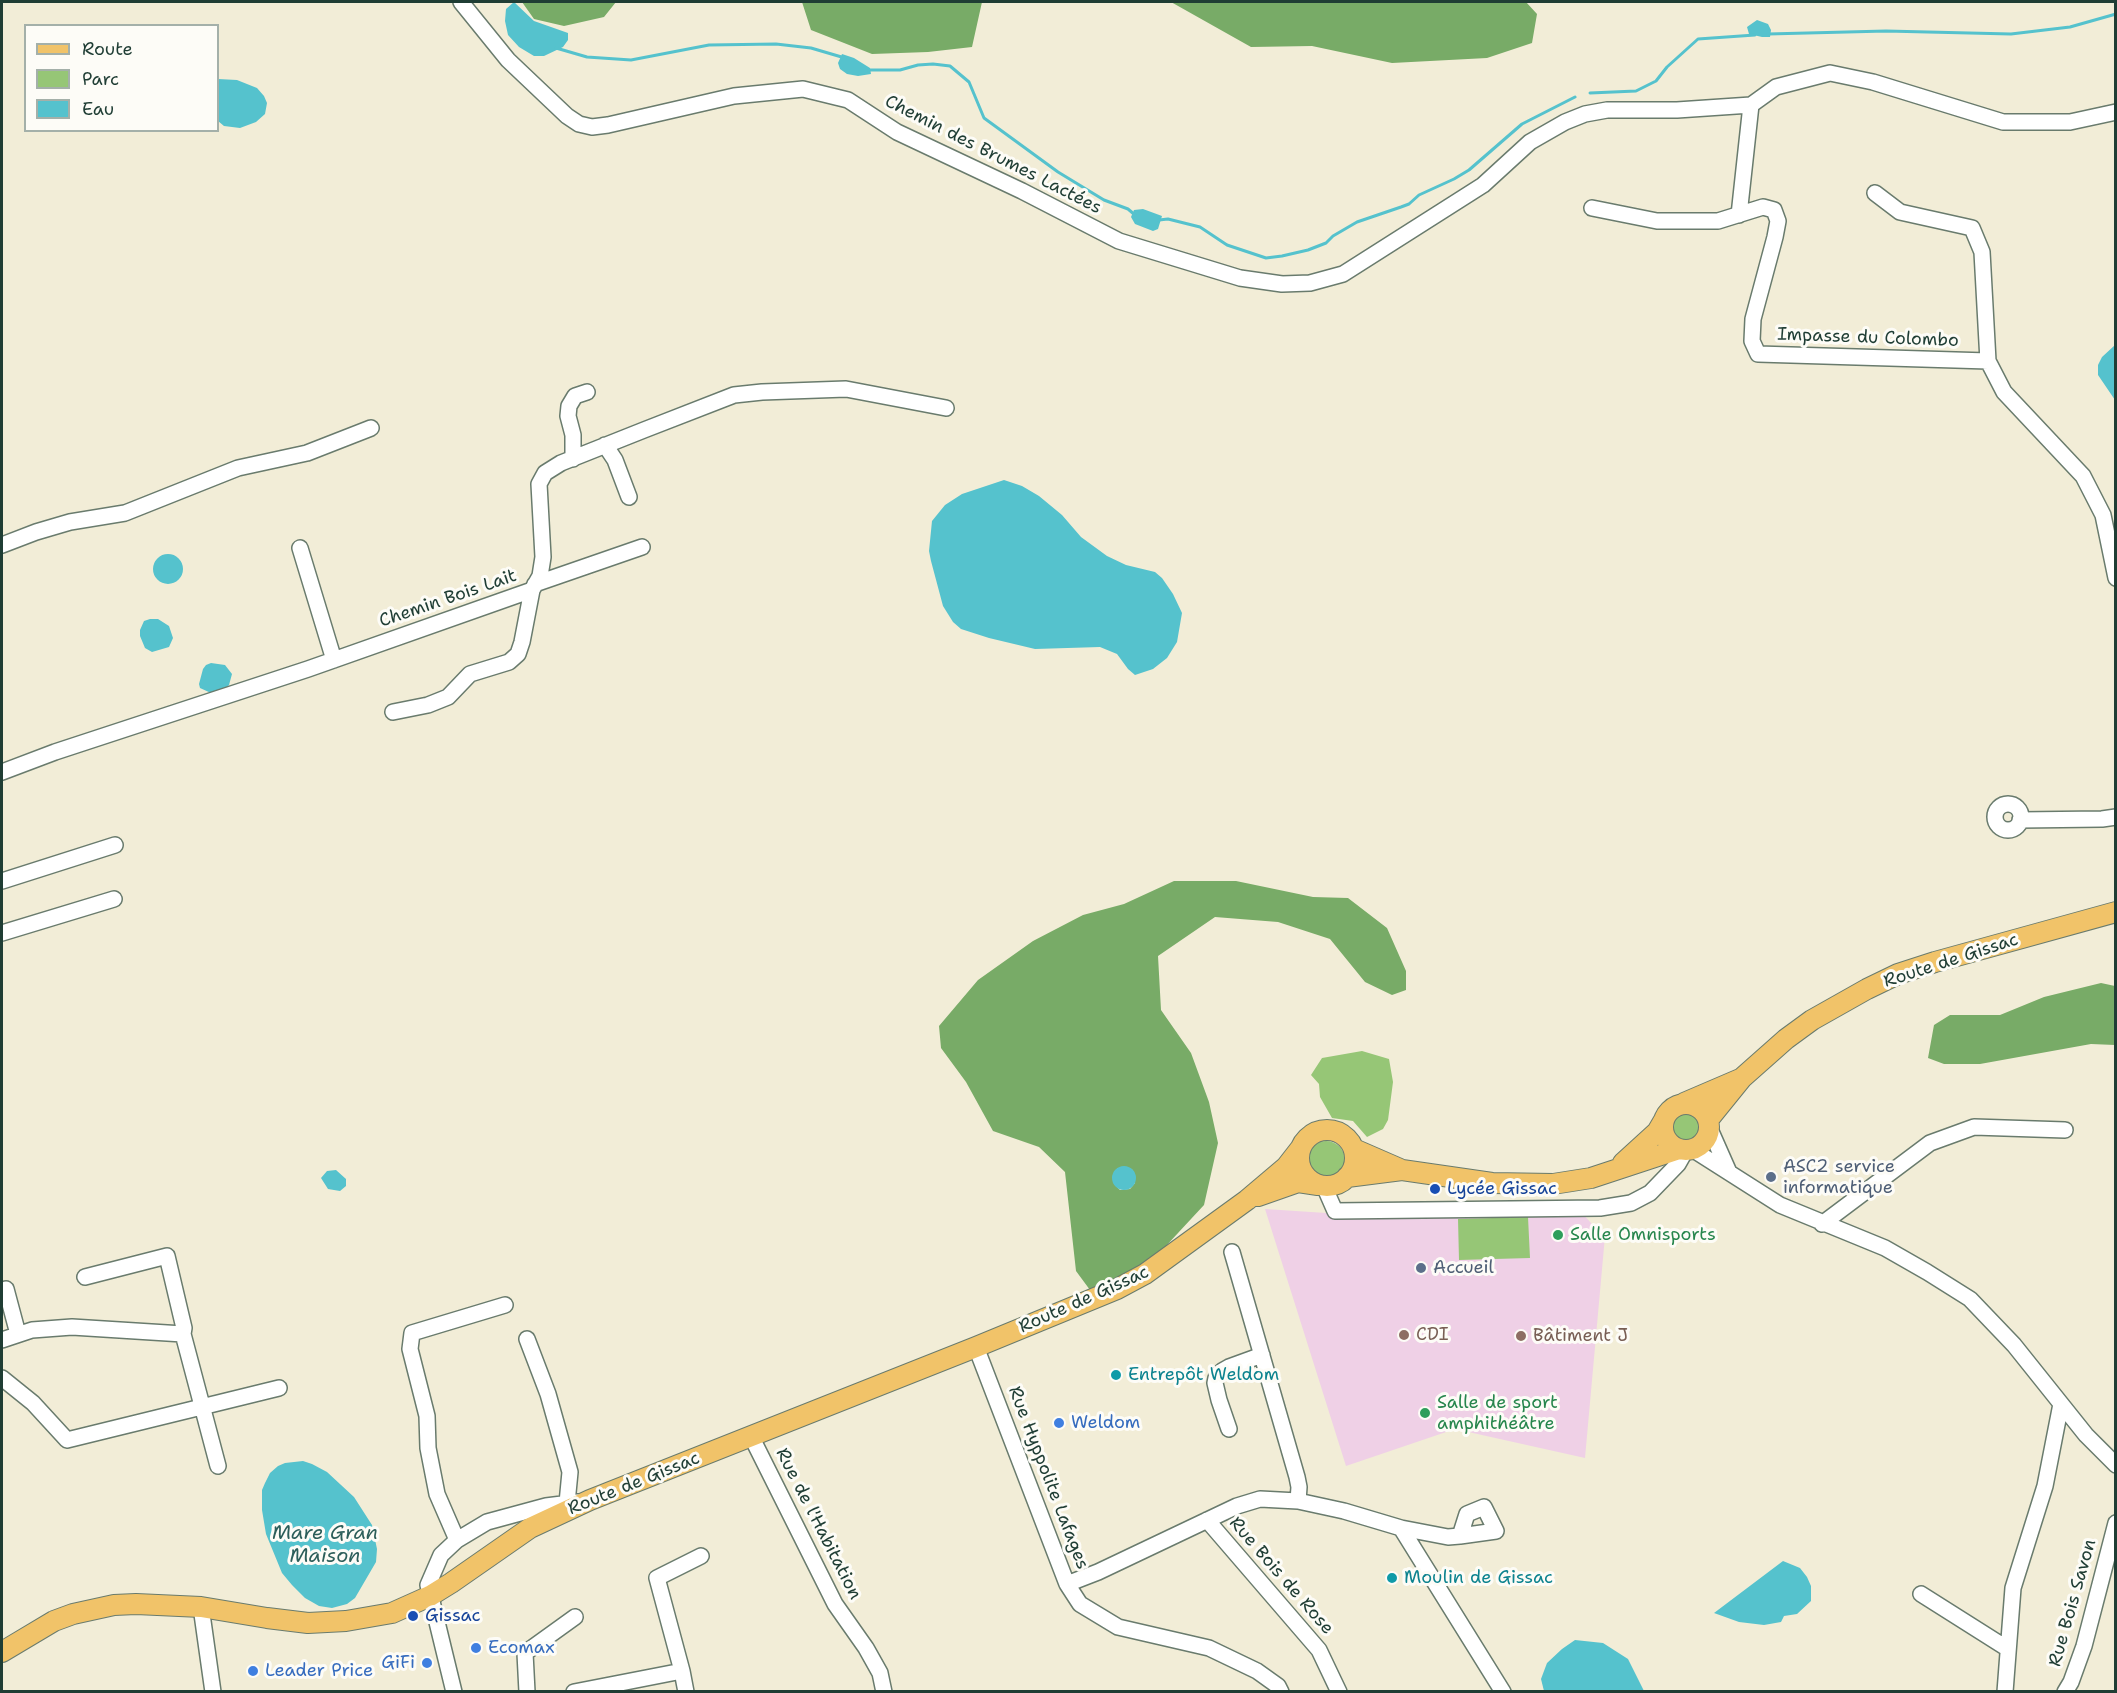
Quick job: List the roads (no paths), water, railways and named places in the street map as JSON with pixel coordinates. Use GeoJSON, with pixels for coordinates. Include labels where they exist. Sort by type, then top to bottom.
{"type":"FeatureCollection","features":[{"type":"Feature","properties":{"kind":"main road","name":"Route de Gissac"},"geometry":{"type":"LineString","coordinates":[[1708,1124],[1742,1078],[1786,1039],[1812,1020],[1898,974],[2115,912]]}},
{"type":"Feature","properties":{"kind":"main road","name":"Route de Gissac"},"geometry":{"type":"LineString","coordinates":[[1684,1103],[1742,1078]]}},
{"type":"Feature","properties":{"kind":"main road"},"geometry":{"type":"LineString","coordinates":[[1354,1149],[1354,1164],[1347,1177],[1339,1183],[1321,1185],[1304,1174],[1300,1167],[1300,1149],[1310,1135],[1327,1129],[1344,1135],[1354,1149],[1402,1170],[1478,1182],[1533,1185],[1570,1182],[1591,1178],[1686,1149],[1703,1140],[1708,1124],[1702,1110],[1684,1103],[1672,1108],[1652,1138],[1618,1168]]}},
{"type":"Feature","properties":{"kind":"main road"},"geometry":{"type":"LineString","coordinates":[[1664,1120],[1663,1127],[1667,1140],[1686,1149]]}},
{"type":"Feature","properties":{"kind":"main road","name":"Route de Gissac"},"geometry":{"type":"LineString","coordinates":[[2,1650],[54,1621],[91,1610],[136,1604],[201,1607],[267,1618],[318,1623],[392,1613],[430,1596],[530,1528],[590,1500],[976,1347],[1118,1288],[1145,1274],[1247,1200],[1286,1167],[1300,1149]]}},
{"type":"Feature","properties":{"kind":"main road"},"geometry":{"type":"LineString","coordinates":[[1347,1177],[1402,1170]]}},
{"type":"Feature","properties":{"kind":"main road","name":"Route de Gissac"},"geometry":{"type":"LineString","coordinates":[[1247,1200],[1298,1182],[1321,1185]]}},
{"type":"Feature","properties":{"kind":"street","name":"Chemin des Brumes Lactées"},"geometry":{"type":"LineString","coordinates":[[461,2],[508,60],[567,116],[579,124],[592,127],[609,125],[734,96],[802,89],[848,100],[897,132],[1022,191],[1119,241],[1240,278],[1282,284],[1310,283],[1343,274],[1483,185],[1530,142],[1565,122],[1585,114],[1607,110],[1677,110],[1750,105]]}},
{"type":"Feature","properties":{"kind":"street"},"geometry":{"type":"LineString","coordinates":[[1738,215],[1750,105],[1776,87],[1830,73],[1873,82],[2003,122],[2070,122],[2115,112]]}},
{"type":"Feature","properties":{"kind":"street"},"geometry":{"type":"LineString","coordinates":[[1875,193],[1900,212],[1972,228],[1982,252],[1988,361],[2004,392],[2083,476],[2103,515],[2115,578]]}},
{"type":"Feature","properties":{"kind":"street","name":"Impasse du Colombo"},"geometry":{"type":"LineString","coordinates":[[1592,208],[1657,221],[1718,221],[1763,207],[1774,210],[1778,222],[1753,319],[1752,341],[1758,354],[1988,361]]}},
{"type":"Feature","properties":{"kind":"street","name":"Chemin Bois Lait"},"geometry":{"type":"LineString","coordinates":[[2,772],[55,752],[334,660],[533,587],[540,576],[543,557],[539,484],[545,473],[605,445],[734,395],[846,389],[946,408]]}},
{"type":"Feature","properties":{"kind":"street"},"geometry":{"type":"LineString","coordinates":[[573,459],[573,435],[568,416],[569,406],[575,396],[587,392]]}},
{"type":"Feature","properties":{"kind":"street"},"geometry":{"type":"LineString","coordinates":[[2,545],[70,522],[125,513],[238,468],[307,453],[371,428]]}},
{"type":"Feature","properties":{"kind":"street"},"geometry":{"type":"LineString","coordinates":[[605,445],[615,460],[629,497]]}},
{"type":"Feature","properties":{"kind":"street"},"geometry":{"type":"LineString","coordinates":[[393,712],[428,705],[448,697],[470,674],[509,662],[518,654],[533,587],[642,547]]}},
{"type":"Feature","properties":{"kind":"street"},"geometry":{"type":"LineString","coordinates":[[300,548],[334,660]]}},
{"type":"Feature","properties":{"kind":"street"},"geometry":{"type":"LineString","coordinates":[[2020,820],[2115,817]]}},
{"type":"Feature","properties":{"kind":"street"},"geometry":{"type":"LineString","coordinates":[[2,881],[115,845]]}},
{"type":"Feature","properties":{"kind":"street"},"geometry":{"type":"LineString","coordinates":[[2,933],[114,899]]}},
{"type":"Feature","properties":{"kind":"street"},"geometry":{"type":"LineString","coordinates":[[1708,1124],[1728,1170]]}},
{"type":"Feature","properties":{"kind":"street"},"geometry":{"type":"LineString","coordinates":[[1822,1224],[1930,1143],[1974,1127],[2066,1130]]}},
{"type":"Feature","properties":{"kind":"street"},"geometry":{"type":"LineString","coordinates":[[1321,1185],[1335,1211],[1600,1208],[1631,1203],[1650,1193],[1678,1164],[1686,1149],[1728,1170],[1762,1195],[1822,1224],[1885,1248],[1970,1299],[2014,1345],[2086,1435],[2115,1465]]}},
{"type":"Feature","properties":{"kind":"street"},"geometry":{"type":"LineString","coordinates":[[1232,1252],[1297,1477],[1298,1501]]}},
{"type":"Feature","properties":{"kind":"street"},"geometry":{"type":"LineString","coordinates":[[85,1277],[167,1256],[184,1328],[183,1334],[218,1466]]}},
{"type":"Feature","properties":{"kind":"street"},"geometry":{"type":"LineString","coordinates":[[6,1288],[18,1334]]}},
{"type":"Feature","properties":{"kind":"street"},"geometry":{"type":"LineString","coordinates":[[457,1540],[437,1494],[428,1448],[427,1416],[410,1349],[412,1333],[505,1305]]}},
{"type":"Feature","properties":{"kind":"street"},"geometry":{"type":"LineString","coordinates":[[2,1340],[32,1330],[72,1327],[183,1334]]}},
{"type":"Feature","properties":{"kind":"street"},"geometry":{"type":"LineString","coordinates":[[527,1339],[548,1394],[568,1461],[570,1472],[567,1503]]}},
{"type":"Feature","properties":{"kind":"street","name":"Rue Hyppolite Lafages"},"geometry":{"type":"LineString","coordinates":[[976,1347],[1067,1584],[1098,1572],[1237,1506],[1260,1499],[1298,1501],[1344,1511],[1401,1528],[1448,1538],[1460,1536]]}},
{"type":"Feature","properties":{"kind":"street"},"geometry":{"type":"LineString","coordinates":[[1229,1429],[1219,1400],[1216,1378],[1221,1371],[1262,1355]]}},
{"type":"Feature","properties":{"kind":"street"},"geometry":{"type":"LineString","coordinates":[[2,1378],[33,1403],[68,1440],[279,1388]]}},
{"type":"Feature","properties":{"kind":"street"},"geometry":{"type":"LineString","coordinates":[[2005,1692],[2013,1588],[2045,1486],[2061,1404]]}},
{"type":"Feature","properties":{"kind":"street","name":"Rue de l'Habitation"},"geometry":{"type":"LineString","coordinates":[[751,1436],[829,1594],[880,1673],[884,1692]]}},
{"type":"Feature","properties":{"kind":"street"},"geometry":{"type":"LineString","coordinates":[[454,1692],[428,1585],[441,1555],[457,1540],[487,1522],[546,1506],[590,1500]]}},
{"type":"Feature","properties":{"kind":"street","name":"Rue Bois de Rose"},"geometry":{"type":"LineString","coordinates":[[1207,1520],[1319,1650],[1339,1692]]}},
{"type":"Feature","properties":{"kind":"street","name":"Rue Bois Savon"},"geometry":{"type":"LineString","coordinates":[[2065,1692],[2084,1646],[2115,1523]]}},
{"type":"Feature","properties":{"kind":"street"},"geometry":{"type":"LineString","coordinates":[[1401,1528],[1503,1692]]}},
{"type":"Feature","properties":{"kind":"street"},"geometry":{"type":"LineString","coordinates":[[686,1692],[657,1578],[700,1556]]}},
{"type":"Feature","properties":{"kind":"street"},"geometry":{"type":"LineString","coordinates":[[1067,1584],[1080,1604],[1118,1627],[1209,1648],[1257,1671],[1278,1686],[1281,1692]]}},
{"type":"Feature","properties":{"kind":"street"},"geometry":{"type":"LineString","coordinates":[[1921,1594],[2008,1649]]}},
{"type":"Feature","properties":{"kind":"street"},"geometry":{"type":"LineString","coordinates":[[201,1607],[213,1692]]}},
{"type":"Feature","properties":{"kind":"street"},"geometry":{"type":"LineString","coordinates":[[527,1692],[525,1653],[575,1617]]}},
{"type":"Feature","properties":{"kind":"street"},"geometry":{"type":"LineString","coordinates":[[574,1692],[682,1671]]}},
{"type":"Feature","properties":{"kind":"water"},"geometry":{"type":"Polygon","coordinates":[[[514,2],[534,21],[568,33],[568,40],[563,47],[544,56],[534,56],[519,47],[508,35],[505,21],[506,9],[514,2]]]}},
{"type":"Feature","properties":{"kind":"water"},"geometry":{"type":"Polygon","coordinates":[[[1757,20],[1768,24],[1771,30],[1770,37],[1749,34],[1747,27],[1757,20]]]}},
{"type":"Feature","properties":{"kind":"water"},"geometry":{"type":"Polygon","coordinates":[[[842,54],[870,68],[871,74],[858,76],[847,74],[840,69],[838,63],[842,54]]]}},
{"type":"Feature","properties":{"kind":"water"},"geometry":{"type":"Polygon","coordinates":[[[219,79],[237,80],[257,88],[267,103],[265,114],[256,122],[240,128],[224,126],[219,122],[219,79]]]}},
{"type":"Feature","properties":{"kind":"water"},"geometry":{"type":"Polygon","coordinates":[[[1143,209],[1162,216],[1158,229],[1153,231],[1135,224],[1131,217],[1134,210],[1143,209]]]}},
{"type":"Feature","properties":{"kind":"water"},"geometry":{"type":"Polygon","coordinates":[[[2115,345],[2115,400],[2098,375],[2098,365],[2102,357],[2115,345]]]}},
{"type":"Feature","properties":{"kind":"water"},"geometry":{"type":"Polygon","coordinates":[[[1004,480],[1022,486],[1039,496],[1062,515],[1081,537],[1107,556],[1126,565],[1155,572],[1162,578],[1182,613],[1177,642],[1167,658],[1153,669],[1135,675],[1117,654],[1100,647],[1035,649],[961,629],[953,622],[943,606],[931,561],[929,551],[932,521],[945,505],[962,494],[1004,480]]]}},
{"type":"Feature","properties":{"kind":"water"},"geometry":{"type":"Polygon","coordinates":[[[168,554],[174,555],[182,563],[182,575],[174,583],[168,584],[162,583],[154,575],[153,569],[154,563],[162,555],[168,554]]]}},
{"type":"Feature","properties":{"kind":"water"},"geometry":{"type":"Polygon","coordinates":[[[158,619],[169,626],[173,638],[169,647],[152,652],[145,648],[140,630],[144,621],[158,619]]]}},
{"type":"Feature","properties":{"kind":"water"},"geometry":{"type":"Polygon","coordinates":[[[211,663],[225,665],[232,674],[229,685],[225,689],[211,693],[200,688],[199,684],[203,669],[211,663]]]}},
{"type":"Feature","properties":{"kind":"water"},"geometry":{"type":"Polygon","coordinates":[[[1124,1166],[1129,1167],[1135,1173],[1135,1183],[1129,1189],[1124,1190],[1119,1189],[1113,1183],[1112,1178],[1113,1173],[1119,1167],[1124,1166]]]}},
{"type":"Feature","properties":{"kind":"water"},"geometry":{"type":"Polygon","coordinates":[[[336,1170],[346,1179],[346,1186],[340,1191],[328,1189],[321,1178],[327,1171],[336,1170]]]}},
{"type":"Feature","properties":{"kind":"water","name":"Mare Gran Maison"},"geometry":{"type":"Polygon","coordinates":[[[303,1461],[327,1472],[354,1497],[372,1525],[377,1549],[376,1562],[355,1598],[347,1604],[332,1608],[319,1606],[305,1598],[292,1585],[282,1573],[266,1534],[262,1510],[262,1490],[270,1473],[285,1463],[303,1461]]]}},
{"type":"Feature","properties":{"kind":"water"},"geometry":{"type":"Polygon","coordinates":[[[1783,1561],[1800,1568],[1811,1586],[1811,1601],[1797,1614],[1784,1616],[1781,1622],[1764,1625],[1739,1622],[1714,1613],[1783,1561]]]}},
{"type":"Feature","properties":{"kind":"water"},"geometry":{"type":"Polygon","coordinates":[[[1575,1640],[1603,1643],[1628,1659],[1644,1691],[1544,1691],[1541,1679],[1547,1663],[1575,1640]]]}},
{"type":"Feature","properties":{"kind":"waterway"},"geometry":{"type":"LineString","coordinates":[[1768,34],[1886,31],[2011,34],[2070,27],[2116,14]]}},
{"type":"Feature","properties":{"kind":"waterway"},"geometry":{"type":"LineString","coordinates":[[1590,93],[1636,91],[1656,81],[1667,67],[1698,39],[1755,35]]}},
{"type":"Feature","properties":{"kind":"waterway"},"geometry":{"type":"LineString","coordinates":[[556,48],[587,57],[631,60],[709,45],[776,44],[811,48],[845,58]]}},
{"type":"Feature","properties":{"kind":"waterway"},"geometry":{"type":"LineString","coordinates":[[869,70],[900,70],[933,64],[950,66],[969,82],[984,118],[1058,172],[1104,200],[1128,209],[1135,215]]}},
{"type":"Feature","properties":{"kind":"waterway"},"geometry":{"type":"LineString","coordinates":[[1159,220],[1168,219],[1200,227],[1227,245],[1266,258],[1308,250],[1326,243],[1333,236],[1357,222],[1409,204],[1419,195],[1454,179],[1469,170],[1522,124],[1575,97]]}},
{"type":"Feature","properties":{"kind":"place","name":"ASC2 service informatique"},"geometry":{"type":"Point","coordinates":[1771,1177]}},
{"type":"Feature","properties":{"kind":"place","name":"Lycée Gissac"},"geometry":{"type":"Point","coordinates":[1435,1189]}},
{"type":"Feature","properties":{"kind":"place","name":"Salle Omnisports"},"geometry":{"type":"Point","coordinates":[1558,1235]}},
{"type":"Feature","properties":{"kind":"place","name":"Accueil"},"geometry":{"type":"Point","coordinates":[1421,1268]}},
{"type":"Feature","properties":{"kind":"place","name":"CDI"},"geometry":{"type":"Point","coordinates":[1404,1335]}},
{"type":"Feature","properties":{"kind":"place","name":"Bâtiment J"},"geometry":{"type":"Point","coordinates":[1521,1336]}},
{"type":"Feature","properties":{"kind":"place","name":"Entrepôt Weldom"},"geometry":{"type":"Point","coordinates":[1116,1375]}},
{"type":"Feature","properties":{"kind":"place","name":"Salle de sport amphithéâtre"},"geometry":{"type":"Point","coordinates":[1425,1413]}},
{"type":"Feature","properties":{"kind":"place","name":"Weldom"},"geometry":{"type":"Point","coordinates":[1059,1423]}},
{"type":"Feature","properties":{"kind":"place","name":"Moulin de Gissac"},"geometry":{"type":"Point","coordinates":[1392,1578]}},
{"type":"Feature","properties":{"kind":"place","name":"Gissac"},"geometry":{"type":"Point","coordinates":[413,1616]}},
{"type":"Feature","properties":{"kind":"place","name":"Ecomax"},"geometry":{"type":"Point","coordinates":[476,1648]}},
{"type":"Feature","properties":{"kind":"place","name":"GiFi"},"geometry":{"type":"Point","coordinates":[427,1663]}},
{"type":"Feature","properties":{"kind":"place","name":"Leader Price"},"geometry":{"type":"Point","coordinates":[253,1671]}}]}
